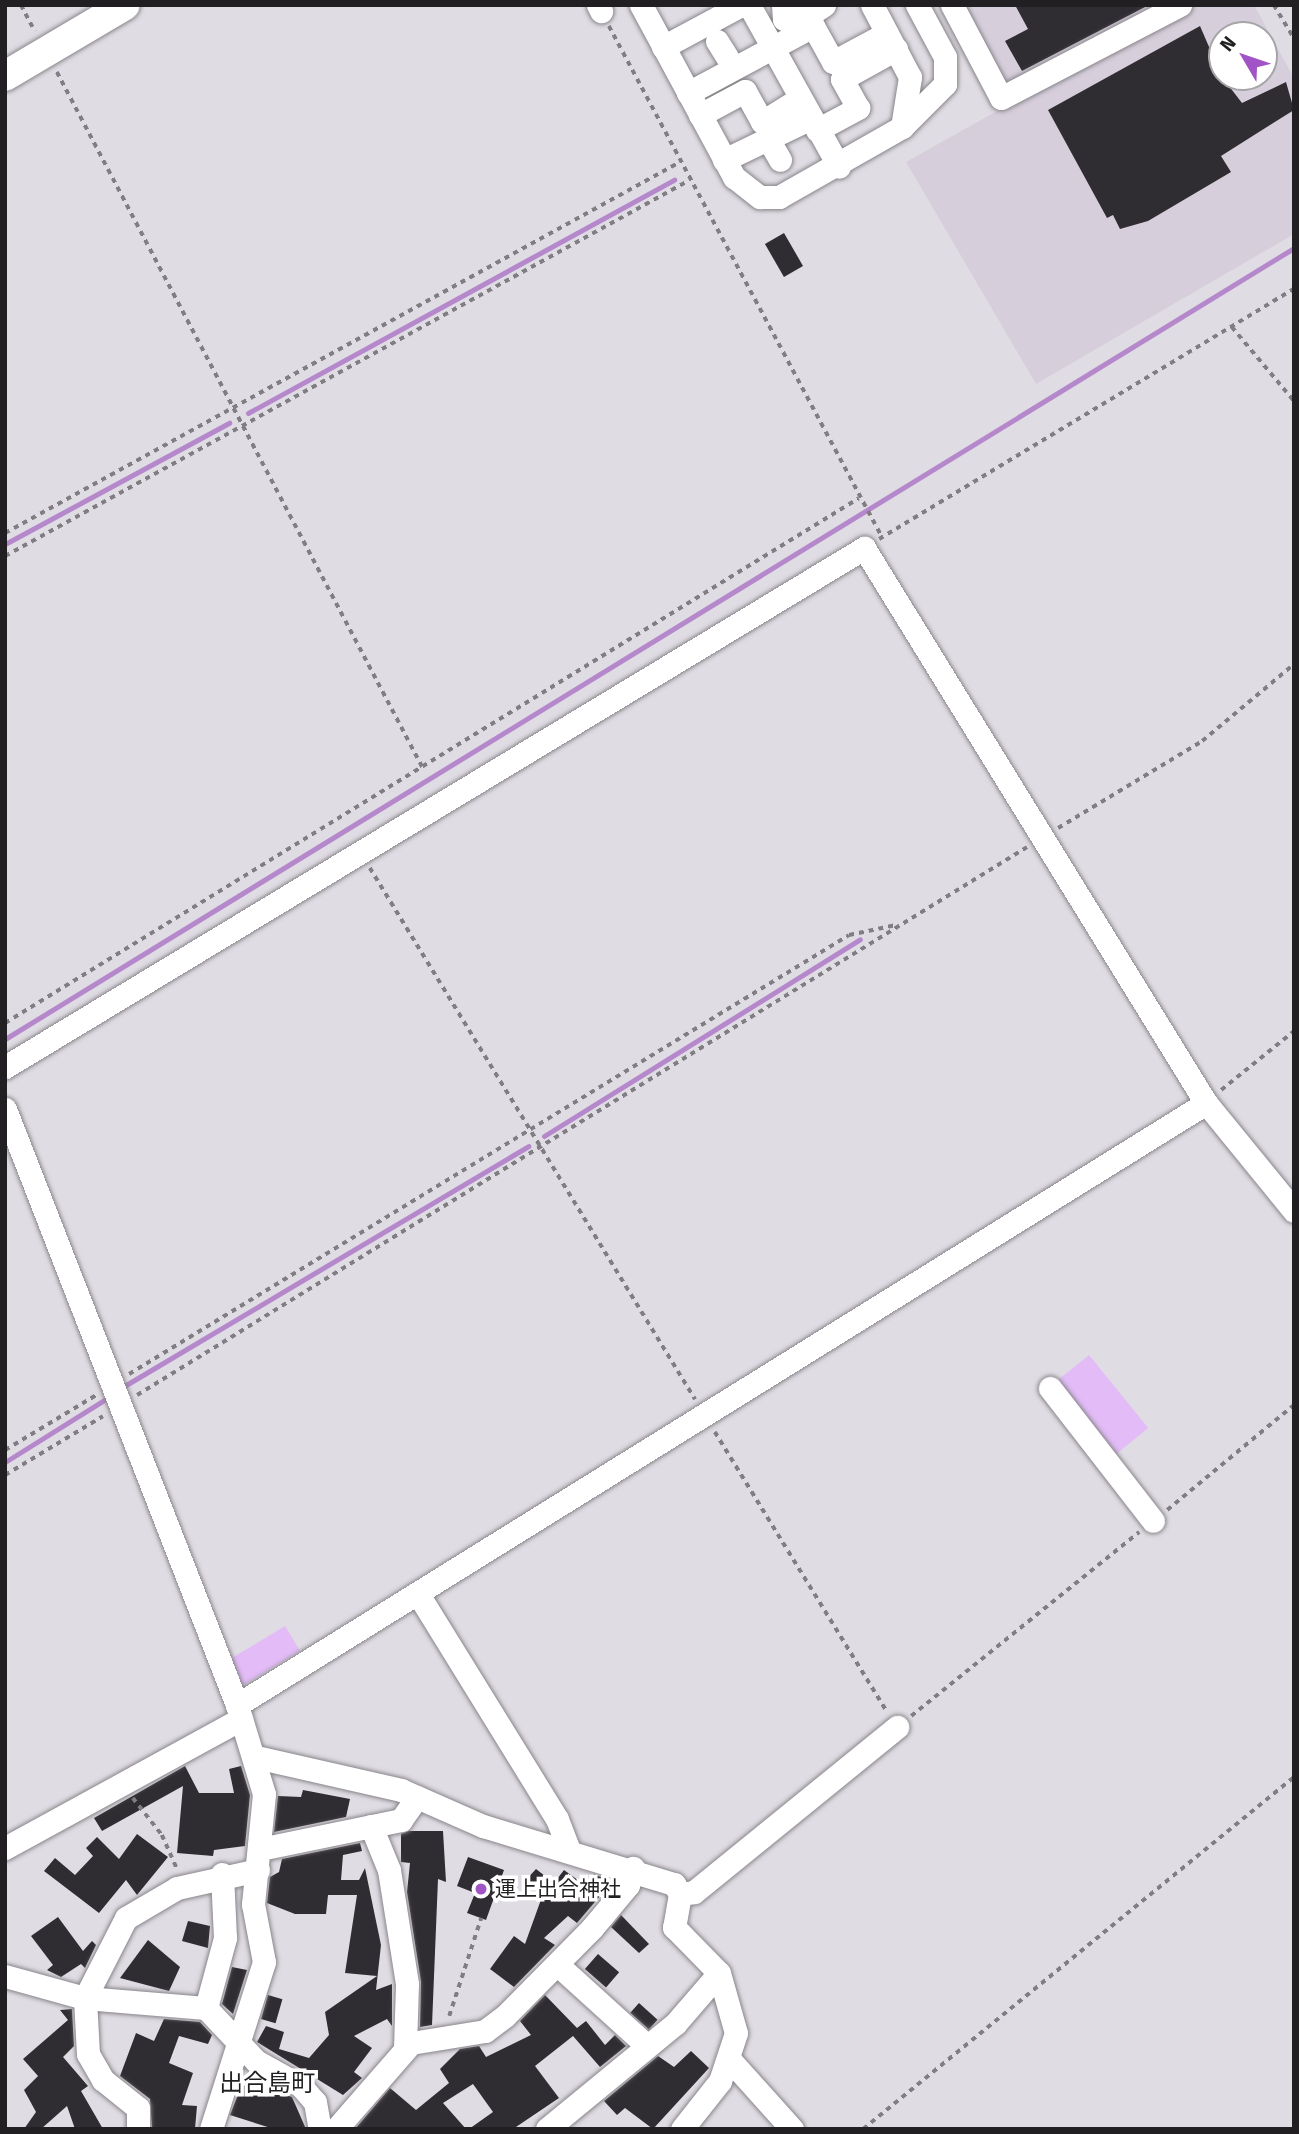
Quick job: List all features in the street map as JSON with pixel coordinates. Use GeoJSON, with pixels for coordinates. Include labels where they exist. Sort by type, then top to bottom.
{"type":"FeatureCollection","features":[{"type":"Feature","properties":{"kind":"main road"},"geometry":{"type":"LineString","coordinates":[[5,76],[48,54],[125,5]]}},
{"type":"Feature","properties":{"kind":"street"},"geometry":{"type":"LineString","coordinates":[[663,47],[741,5]]}},
{"type":"Feature","properties":{"kind":"street"},"geometry":{"type":"LineString","coordinates":[[749,5],[839,167]]}},
{"type":"Feature","properties":{"kind":"street"},"geometry":{"type":"LineString","coordinates":[[766,38],[783,10],[797,22],[803,5],[815,11],[824,5]]}},
{"type":"Feature","properties":{"kind":"street"},"geometry":{"type":"LineString","coordinates":[[872,5],[910,77],[902,127]]}},
{"type":"Feature","properties":{"kind":"street"},"geometry":{"type":"LineString","coordinates":[[649,8],[663,47],[734,177],[760,197],[779,197],[839,167],[902,127],[945,84],[945,57],[916,5]]}},
{"type":"Feature","properties":{"kind":"street"},"geometry":{"type":"LineString","coordinates":[[952,5],[1001,98],[1180,5]]}},
{"type":"Feature","properties":{"kind":"street"},"geometry":{"type":"LineString","coordinates":[[685,87],[729,63],[766,38],[813,26],[832,62],[891,41]]}},
{"type":"Feature","properties":{"kind":"street"},"geometry":{"type":"LineString","coordinates":[[700,115],[745,91],[762,122],[858,108],[842,79],[891,41]]}},
{"type":"Feature","properties":{"kind":"street"},"geometry":{"type":"LineString","coordinates":[[724,160],[809,116]]}},
{"type":"Feature","properties":{"kind":"street"},"geometry":{"type":"LineString","coordinates":[[768,139],[780,160]]}},
{"type":"Feature","properties":{"kind":"street"},"geometry":{"type":"LineString","coordinates":[[5,1067],[362,854],[873,542],[1042,838],[1206,1102],[1294,1211]]}},
{"type":"Feature","properties":{"kind":"street"},"geometry":{"type":"LineString","coordinates":[[5,1848],[121,1784],[239,1712],[703,1412],[1206,1102]]}},
{"type":"Feature","properties":{"kind":"street"},"geometry":{"type":"LineString","coordinates":[[5,1109],[239,1712],[256,1757],[264,1794],[253,1904],[264,1962],[211,2129]]}},
{"type":"Feature","properties":{"kind":"street"},"geometry":{"type":"LineString","coordinates":[[1050,1388],[1153,1521]]}},
{"type":"Feature","properties":{"kind":"street"},"geometry":{"type":"LineString","coordinates":[[418,1594],[557,1819],[569,1850]]}},
{"type":"Feature","properties":{"kind":"street"},"geometry":{"type":"LineString","coordinates":[[680,1894],[694,1892],[897,1727]]}},
{"type":"Feature","properties":{"kind":"street"},"geometry":{"type":"LineString","coordinates":[[256,1757],[417,1797],[482,1826],[633,1868],[674,1884],[680,1894],[674,1927],[719,1973],[734,2019],[730,2060],[682,2129]]}},
{"type":"Feature","properties":{"kind":"street"},"geometry":{"type":"LineString","coordinates":[[138,2129],[138,2108],[103,2080],[88,2054],[85,1998],[126,1918],[185,1886],[259,1860],[371,1826],[401,1820],[417,1797]]}},
{"type":"Feature","properties":{"kind":"street"},"geometry":{"type":"LineString","coordinates":[[371,1826],[389,1870],[401,1946],[405,2049]]}},
{"type":"Feature","properties":{"kind":"street"},"geometry":{"type":"LineString","coordinates":[[336,2129],[405,2049],[441,2038],[485,2031],[559,1966],[628,1885],[633,1868]]}},
{"type":"Feature","properties":{"kind":"street"},"geometry":{"type":"LineString","coordinates":[[206,2008],[225,1938],[222,1874]]}},
{"type":"Feature","properties":{"kind":"street"},"geometry":{"type":"LineString","coordinates":[[559,1966],[644,2043]]}},
{"type":"Feature","properties":{"kind":"street"},"geometry":{"type":"LineString","coordinates":[[547,2129],[644,2043],[675,2024],[719,1973]]}},
{"type":"Feature","properties":{"kind":"street"},"geometry":{"type":"LineString","coordinates":[[5,1976],[85,1998],[206,2008],[239,2044],[301,2085],[315,2102],[320,2129]]}},
{"type":"Feature","properties":{"kind":"street"},"geometry":{"type":"LineString","coordinates":[[730,2060],[792,2129]]}},
{"type":"Feature","properties":{"kind":"path"},"geometry":{"type":"LineString","coordinates":[[21,5],[424,770]]}},
{"type":"Feature","properties":{"kind":"path"},"geometry":{"type":"LineString","coordinates":[[1274,5],[1294,38]]}},
{"type":"Feature","properties":{"kind":"path"},"geometry":{"type":"LineString","coordinates":[[600,8],[678,163],[872,521],[873,542],[1294,289]]}},
{"type":"Feature","properties":{"kind":"path"},"geometry":{"type":"LineString","coordinates":[[5,533],[234,411],[678,163]]}},
{"type":"Feature","properties":{"kind":"path"},"geometry":{"type":"LineString","coordinates":[[5,556],[243,428],[688,181]]}},
{"type":"Feature","properties":{"kind":"path"},"geometry":{"type":"LineString","coordinates":[[1232,327],[1294,401]]}},
{"type":"Feature","properties":{"kind":"path"},"geometry":{"type":"LineString","coordinates":[[5,1023],[424,770],[859,498]]}},
{"type":"Feature","properties":{"kind":"path"},"geometry":{"type":"LineString","coordinates":[[5,1450],[117,1394],[537,1146],[1202,741],[1294,664]]}},
{"type":"Feature","properties":{"kind":"path"},"geometry":{"type":"LineString","coordinates":[[362,854],[528,1132],[897,1727],[1294,1405]]}},
{"type":"Feature","properties":{"kind":"path"},"geometry":{"type":"LineString","coordinates":[[5,1475],[117,1394],[528,1132],[849,935],[898,924]]}},
{"type":"Feature","properties":{"kind":"path"},"geometry":{"type":"LineString","coordinates":[[1206,1102],[1294,1031]]}},
{"type":"Feature","properties":{"kind":"path"},"geometry":{"type":"LineString","coordinates":[[863,2129],[1294,1777]]}},
{"type":"Feature","properties":{"kind":"path"},"geometry":{"type":"LineString","coordinates":[[121,1784],[162,1835],[185,1886]]}},
{"type":"Feature","properties":{"kind":"path"},"geometry":{"type":"LineString","coordinates":[[441,2038],[481,1918]]}},
{"type":"Feature","properties":{"kind":"shaded area"},"geometry":{"type":"Polygon","coordinates":[[[954,5],[1254,5],[1263,21],[1208,21],[1208,91],[1278,91],[1278,49],[1294,78],[1294,234],[1036,384],[906,162],[1006,106],[954,5]]]}},
{"type":"Feature","properties":{"kind":"shaded area"},"geometry":{"type":"Polygon","coordinates":[[[1089,1355],[1148,1428],[1109,1460],[1049,1387],[1089,1355]]]}},
{"type":"Feature","properties":{"kind":"shaded area"},"geometry":{"type":"Polygon","coordinates":[[[285,1626],[300,1651],[242,1686],[227,1661],[285,1626]]]}},
{"type":"Feature","properties":{"kind":"building"},"geometry":{"type":"Polygon","coordinates":[[[1015,5],[1149,5],[1022,71],[1005,41],[1028,29],[1015,5]]]}},
{"type":"Feature","properties":{"kind":"building"},"geometry":{"type":"Polygon","coordinates":[[[1200,26],[1208,45],[1208,91],[1233,91],[1242,103],[1267,91],[1278,91],[1278,86],[1286,82],[1294,110],[1221,156],[1231,172],[1148,221],[1120,229],[1113,215],[1107,218],[1048,110],[1200,26]]]}},
{"type":"Feature","properties":{"kind":"building"},"geometry":{"type":"Polygon","coordinates":[[[784,233],[803,266],[784,277],[765,244],[784,233]]]}},
{"type":"Feature","properties":{"kind":"building"},"geometry":{"type":"Polygon","coordinates":[[[185,1766],[199,1793],[234,1793],[229,1769],[241,1766],[250,1795],[245,1846],[214,1850],[213,1856],[177,1853],[183,1786],[102,1831],[94,1818],[185,1766]]]}},
{"type":"Feature","properties":{"kind":"building"},"geometry":{"type":"Polygon","coordinates":[[[303,1790],[350,1799],[346,1817],[274,1832],[278,1796],[301,1797],[303,1790]]]}},
{"type":"Feature","properties":{"kind":"building"},"geometry":{"type":"Polygon","coordinates":[[[409,1831],[443,1831],[446,1882],[438,1879],[432,2025],[420,2027],[421,1982],[407,1892],[410,1863],[401,1862],[401,1834],[409,1831]]]}},
{"type":"Feature","properties":{"kind":"building"},"geometry":{"type":"Polygon","coordinates":[[[137,1834],[168,1857],[137,1895],[126,1880],[99,1913],[44,1871],[55,1858],[75,1875],[93,1856],[86,1848],[97,1837],[119,1859],[137,1834]]]}},
{"type":"Feature","properties":{"kind":"building"},"geometry":{"type":"Polygon","coordinates":[[[360,1843],[362,1851],[343,1855],[341,1880],[359,1880],[365,1868],[381,1945],[376,1990],[392,1984],[392,2026],[387,2019],[354,2036],[372,2048],[354,2072],[362,2078],[343,2095],[257,2042],[266,2026],[284,2032],[279,2049],[309,2058],[329,2035],[325,2012],[377,1976],[345,1973],[357,1895],[328,1895],[326,1914],[295,1914],[267,1903],[270,1877],[279,1872],[282,1859],[360,1843]]]}},
{"type":"Feature","properties":{"kind":"building","name":"運上出合神社"},"geometry":{"type":"Polygon","coordinates":[[[468,1857],[504,1870],[486,1920],[467,1913],[475,1893],[457,1886],[468,1857]]]}},
{"type":"Feature","properties":{"kind":"building"},"geometry":{"type":"Polygon","coordinates":[[[536,1869],[554,1883],[564,1870],[586,1886],[594,1874],[612,1882],[577,1923],[568,1916],[544,1938],[555,1945],[514,1987],[490,1969],[514,1936],[525,1944],[543,1894],[525,1881],[536,1869]]]}},
{"type":"Feature","properties":{"kind":"building"},"geometry":{"type":"Polygon","coordinates":[[[621,1915],[649,1944],[639,1953],[611,1927],[621,1915]]]}},
{"type":"Feature","properties":{"kind":"building"},"geometry":{"type":"Polygon","coordinates":[[[58,1917],[83,1951],[92,1941],[96,1945],[85,1968],[81,1964],[61,1977],[47,1970],[53,1965],[31,1936],[58,1917]]]}},
{"type":"Feature","properties":{"kind":"building"},"geometry":{"type":"Polygon","coordinates":[[[188,1921],[210,1926],[208,1948],[182,1941],[188,1921]]]}},
{"type":"Feature","properties":{"kind":"building"},"geometry":{"type":"Polygon","coordinates":[[[148,1940],[180,1967],[169,1991],[120,1978],[148,1940]]]}},
{"type":"Feature","properties":{"kind":"building"},"geometry":{"type":"Polygon","coordinates":[[[598,1954],[619,1972],[606,1987],[585,1969],[598,1954]]]}},
{"type":"Feature","properties":{"kind":"building"},"geometry":{"type":"Polygon","coordinates":[[[232,1967],[247,1970],[233,2014],[222,2004],[232,1967]]]}},
{"type":"Feature","properties":{"kind":"building"},"geometry":{"type":"Polygon","coordinates":[[[268,1995],[282,1999],[276,2023],[261,2019],[268,1995]]]}},
{"type":"Feature","properties":{"kind":"building"},"geometry":{"type":"Polygon","coordinates":[[[545,1995],[577,2028],[586,2021],[605,2045],[615,2035],[626,2046],[600,2067],[573,2036],[535,2066],[559,2098],[513,2129],[469,2129],[493,2112],[473,2084],[443,2103],[466,2129],[355,2129],[390,2088],[416,2110],[449,2083],[440,2069],[460,2049],[479,2046],[486,2057],[531,2035],[520,2021],[545,1995]]]}},
{"type":"Feature","properties":{"kind":"building"},"geometry":{"type":"Polygon","coordinates":[[[639,2003],[658,2020],[649,2029],[630,2013],[639,2003]]]}},
{"type":"Feature","properties":{"kind":"building"},"geometry":{"type":"Polygon","coordinates":[[[72,2009],[74,2046],[63,2057],[88,2086],[81,2091],[103,2129],[75,2129],[67,2106],[41,2129],[24,2129],[36,2112],[24,2090],[38,2076],[23,2059],[68,2020],[60,2010],[72,2009]]]}},
{"type":"Feature","properties":{"kind":"building"},"geometry":{"type":"Polygon","coordinates":[[[164,2019],[200,2022],[212,2035],[208,2044],[179,2036],[169,2063],[193,2073],[182,2105],[197,2106],[195,2129],[152,2129],[150,2099],[120,2076],[136,2033],[154,2041],[164,2019]]]}},
{"type":"Feature","properties":{"kind":"building"},"geometry":{"type":"Polygon","coordinates":[[[691,2051],[709,2068],[653,2129],[625,2108],[617,2115],[604,2101],[658,2056],[674,2067],[691,2051]]]}},
{"type":"Feature","properties":{"kind":"building"},"geometry":{"type":"Polygon","coordinates":[[[244,2079],[292,2097],[306,2129],[274,2129],[230,2115],[244,2079]]]}},
{"type":"Feature","properties":{"kind":"waterway"},"geometry":{"type":"LineString","coordinates":[[248,413],[674,180]]}},
{"type":"Feature","properties":{"kind":"waterway"},"geometry":{"type":"LineString","coordinates":[[5,1039],[1294,248]]}},
{"type":"Feature","properties":{"kind":"waterway"},"geometry":{"type":"LineString","coordinates":[[5,544],[229,423]]}},
{"type":"Feature","properties":{"kind":"waterway"},"geometry":{"type":"LineString","coordinates":[[544,1136],[860,939]]}},
{"type":"Feature","properties":{"kind":"waterway"},"geometry":{"type":"LineString","coordinates":[[126,1385],[528,1146]]}},
{"type":"Feature","properties":{"kind":"waterway"},"geometry":{"type":"LineString","coordinates":[[5,1462],[106,1399]]}},
{"type":"Feature","properties":{"kind":"place","name":"運上出合神社"},"geometry":{"type":"Point","coordinates":[481,1889]}},
{"type":"Feature","properties":{"kind":"district","name":"出合島町"},"geometry":{"type":"Point","coordinates":[267,2084]}}]}
